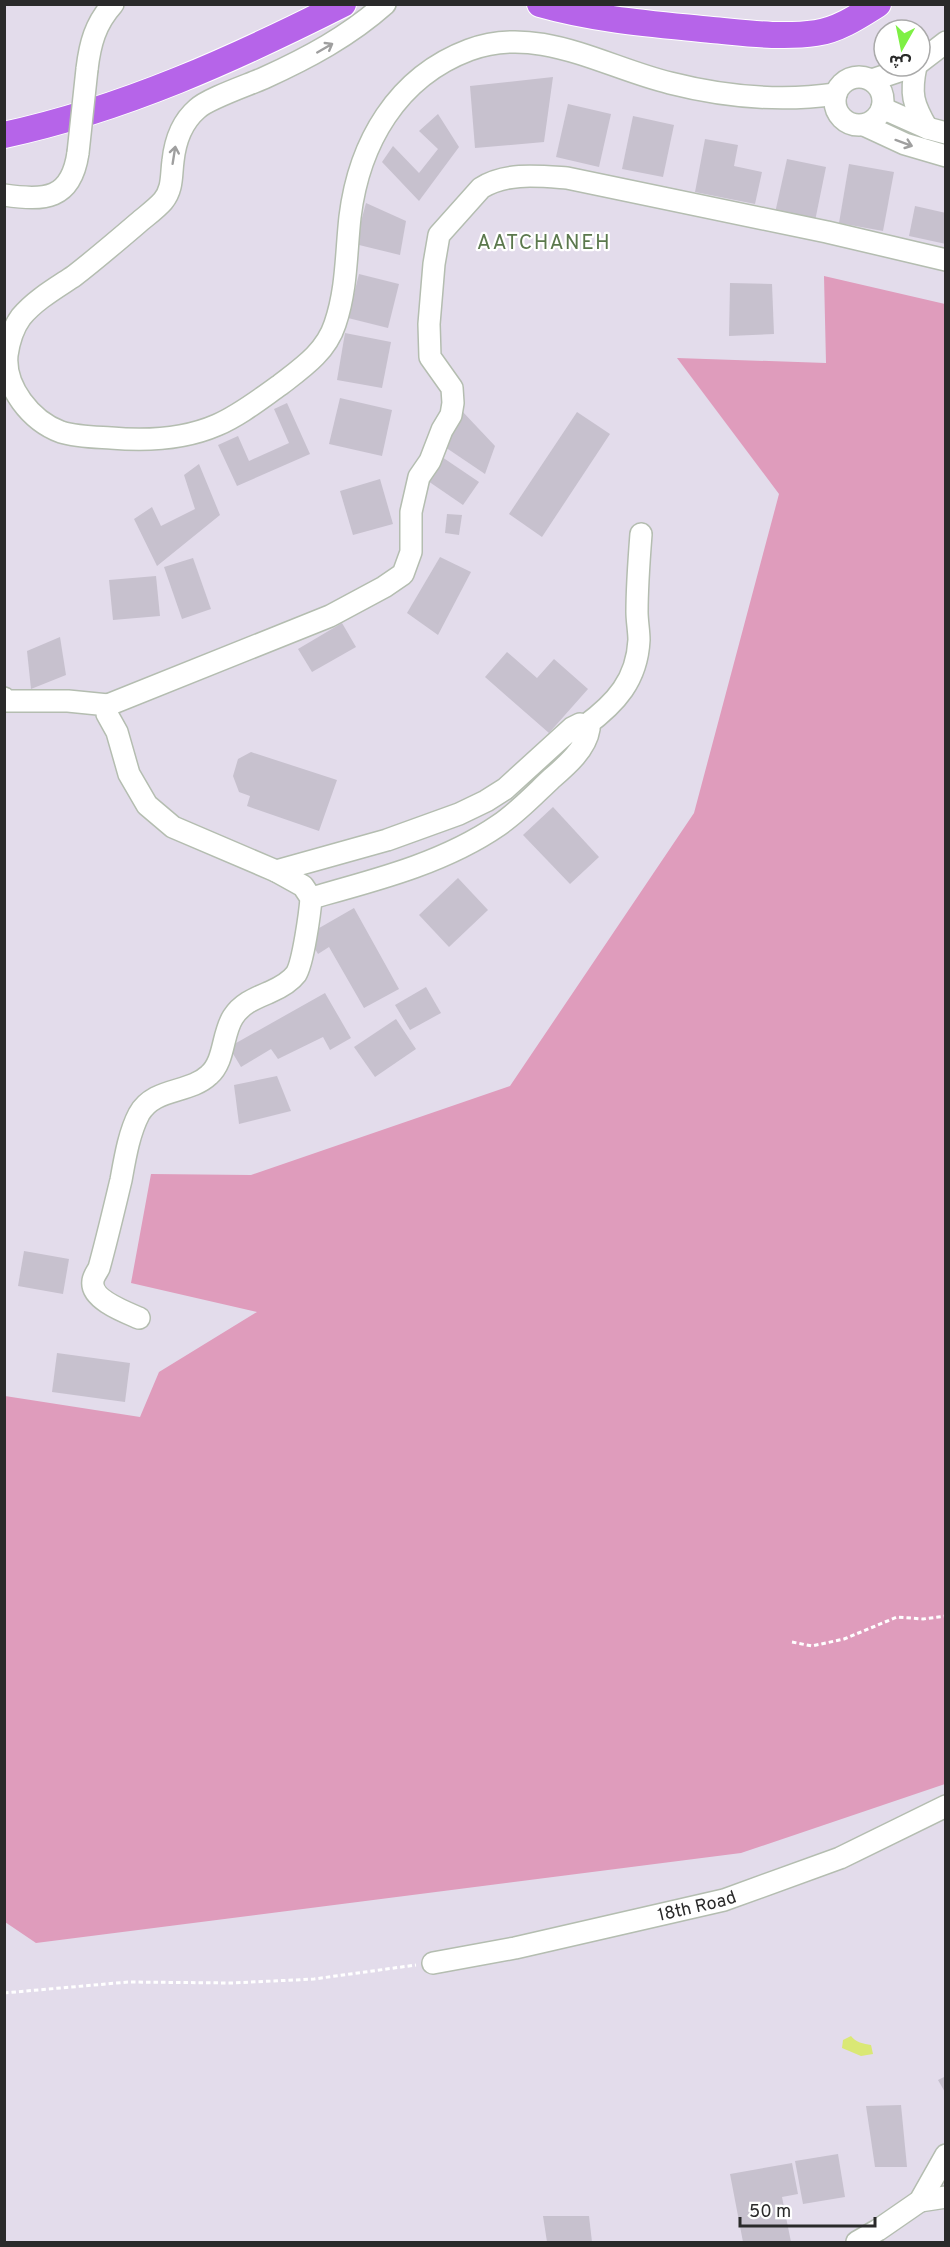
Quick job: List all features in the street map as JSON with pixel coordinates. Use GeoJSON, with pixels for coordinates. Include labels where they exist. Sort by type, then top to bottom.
{"type":"FeatureCollection","features":[{"type":"Feature","properties":{"kind":"main road"},"geometry":{"type":"LineString","coordinates":[[4,135],[56,124],[152,93],[343,4]]}},
{"type":"Feature","properties":{"kind":"main road"},"geometry":{"type":"LineString","coordinates":[[540,4],[565,11],[656,24],[771,35],[818,33],[853,20],[878,4]]}},
{"type":"Feature","properties":{"kind":"street"},"geometry":{"type":"LineString","coordinates":[[4,195],[30,199],[46,198],[65,186],[72,175],[78,153],[93,35],[113,4]]}},
{"type":"Feature","properties":{"kind":"street"},"geometry":{"type":"LineString","coordinates":[[385,4],[357,27],[316,53],[200,105],[184,123],[175,147],[170,187],[164,200],[101,255],[24,313],[13,329],[6,369],[22,402],[39,419],[51,428],[66,434],[163,439],[213,427],[235,416],[307,364],[327,341],[335,324],[348,258],[350,218],[357,179],[368,146],[392,107],[420,78],[443,61],[470,49],[495,42],[519,40],[536,42],[572,51],[633,73],[673,84],[740,97],[777,99],[836,94]]}},
{"type":"Feature","properties":{"kind":"street"},"geometry":{"type":"LineString","coordinates":[[932,52],[945,42]]}},
{"type":"Feature","properties":{"kind":"street"},"geometry":{"type":"LineString","coordinates":[[840,116],[835,105],[836,94],[840,86],[855,77],[864,77],[879,94],[936,131]]}},
{"type":"Feature","properties":{"kind":"street"},"geometry":{"type":"LineString","coordinates":[[879,94],[900,78]]}},
{"type":"Feature","properties":{"kind":"street"},"geometry":{"type":"LineString","coordinates":[[913,78],[915,105],[936,131]]}},
{"type":"Feature","properties":{"kind":"street"},"geometry":{"type":"LineString","coordinates":[[864,124],[878,116],[879,94]]}},
{"type":"Feature","properties":{"kind":"street"},"geometry":{"type":"LineString","coordinates":[[777,99],[840,116],[851,124],[864,124],[905,144],[945,156]]}},
{"type":"Feature","properties":{"kind":"street"},"geometry":{"type":"LineString","coordinates":[[5,702],[68,701],[108,705],[330,616],[403,574],[411,552],[411,512],[419,477],[430,461],[442,430],[451,415],[453,403],[452,388],[430,357],[430,314],[439,235],[481,188],[490,182],[510,177],[567,178],[827,232],[945,260]]}},
{"type":"Feature","properties":{"kind":"street"},"geometry":{"type":"LineString","coordinates":[[585,726],[608,710],[625,688],[635,667],[639,639],[637,613],[641,534]]}},
{"type":"Feature","properties":{"kind":"street"},"geometry":{"type":"LineString","coordinates":[[108,705],[107,714],[117,732],[129,774],[147,805],[173,827],[276,871],[303,886],[311,898],[309,919],[297,972],[291,980],[240,1006],[232,1018],[218,1063],[209,1075],[148,1102],[139,1114],[128,1147],[99,1268],[93,1280],[93,1290],[105,1301],[139,1318]]}},
{"type":"Feature","properties":{"kind":"street"},"geometry":{"type":"LineString","coordinates":[[276,871],[387,840],[459,814],[505,789],[572,728],[580,724],[589,729],[588,736],[570,761],[501,824],[484,835],[412,868],[311,898]]}},
{"type":"Feature","properties":{"kind":"street","name":"18th Road"},"geometry":{"type":"LineString","coordinates":[[433,1963],[515,1948],[724,1900],[840,1858],[945,1806]]}},
{"type":"Feature","properties":{"kind":"street"},"geometry":{"type":"LineString","coordinates":[[857,2242],[881,2236],[920,2201],[945,2155]]}},
{"type":"Feature","properties":{"kind":"street"},"geometry":{"type":"LineString","coordinates":[[920,2201],[945,2197]]}},
{"type":"Feature","properties":{"kind":"path"},"geometry":{"type":"LineString","coordinates":[[792,1642],[812,1646],[844,1639],[897,1617],[923,1619],[945,1616]]}},
{"type":"Feature","properties":{"kind":"path"},"geometry":{"type":"LineString","coordinates":[[4,1993],[128,1982],[232,1983],[314,1979],[433,1963]]}},
{"type":"Feature","properties":{"kind":"shaded area"},"geometry":{"type":"Polygon","coordinates":[[[824,276],[945,304],[945,1784],[741,1853],[36,1943],[5,1922],[5,1396],[140,1417],[159,1372],[257,1312],[131,1283],[151,1174],[251,1175],[510,1086],[694,813],[779,494],[677,358],[826,363],[824,276]]]}},
{"type":"Feature","properties":{"kind":"shaded area"},"geometry":{"type":"Polygon","coordinates":[[[851,2036],[857,2041],[871,2045],[873,2054],[861,2056],[842,2048],[843,2040],[851,2036]]]}},
{"type":"Feature","properties":{"kind":"building"},"geometry":{"type":"Polygon","coordinates":[[[553,77],[544,142],[475,148],[470,86],[553,77]]]}},
{"type":"Feature","properties":{"kind":"building"},"geometry":{"type":"Polygon","coordinates":[[[568,104],[611,114],[599,167],[556,157],[568,104]]]}},
{"type":"Feature","properties":{"kind":"building"},"geometry":{"type":"Polygon","coordinates":[[[438,114],[459,147],[419,201],[382,162],[393,146],[419,173],[438,149],[419,131],[438,114]]]}},
{"type":"Feature","properties":{"kind":"building"},"geometry":{"type":"Polygon","coordinates":[[[633,116],[674,125],[663,177],[622,169],[633,116]]]}},
{"type":"Feature","properties":{"kind":"building"},"geometry":{"type":"Polygon","coordinates":[[[705,139],[738,145],[734,166],[762,172],[755,204],[695,192],[705,139]]]}},
{"type":"Feature","properties":{"kind":"building"},"geometry":{"type":"Polygon","coordinates":[[[787,159],[826,167],[815,221],[775,213],[787,159]]]}},
{"type":"Feature","properties":{"kind":"building"},"geometry":{"type":"Polygon","coordinates":[[[849,164],[894,172],[883,231],[839,223],[849,164]]]}},
{"type":"Feature","properties":{"kind":"building"},"geometry":{"type":"Polygon","coordinates":[[[366,203],[406,221],[400,255],[355,244],[366,203]]]}},
{"type":"Feature","properties":{"kind":"building"},"geometry":{"type":"Polygon","coordinates":[[[915,206],[946,213],[946,244],[909,236],[915,206]]]}},
{"type":"Feature","properties":{"kind":"building"},"geometry":{"type":"Polygon","coordinates":[[[359,274],[399,284],[388,328],[348,318],[359,274]]]}},
{"type":"Feature","properties":{"kind":"building"},"geometry":{"type":"Polygon","coordinates":[[[730,283],[772,284],[774,334],[729,336],[730,283]]]}},
{"type":"Feature","properties":{"kind":"building"},"geometry":{"type":"Polygon","coordinates":[[[345,333],[391,342],[382,388],[337,380],[345,333]]]}},
{"type":"Feature","properties":{"kind":"building"},"geometry":{"type":"Polygon","coordinates":[[[340,398],[392,410],[382,456],[329,444],[340,398]]]}},
{"type":"Feature","properties":{"kind":"building"},"geometry":{"type":"Polygon","coordinates":[[[287,403],[310,454],[237,486],[218,445],[238,436],[249,461],[289,443],[274,409],[287,403]]]}},
{"type":"Feature","properties":{"kind":"building"},"geometry":{"type":"Polygon","coordinates":[[[461,410],[495,446],[485,474],[445,447],[461,410]]]}},
{"type":"Feature","properties":{"kind":"building"},"geometry":{"type":"Polygon","coordinates":[[[577,412],[610,434],[542,537],[509,514],[577,412]]]}},
{"type":"Feature","properties":{"kind":"building"},"geometry":{"type":"Polygon","coordinates":[[[442,457],[479,482],[463,505],[428,481],[442,457]]]}},
{"type":"Feature","properties":{"kind":"building"},"geometry":{"type":"Polygon","coordinates":[[[199,464],[220,515],[157,566],[134,519],[152,507],[161,526],[195,509],[184,475],[199,464]]]}},
{"type":"Feature","properties":{"kind":"building"},"geometry":{"type":"Polygon","coordinates":[[[380,479],[393,524],[353,535],[340,491],[380,479]]]}},
{"type":"Feature","properties":{"kind":"building"},"geometry":{"type":"Polygon","coordinates":[[[447,514],[462,515],[459,535],[445,533],[447,514]]]}},
{"type":"Feature","properties":{"kind":"building"},"geometry":{"type":"Polygon","coordinates":[[[440,557],[471,572],[438,635],[407,613],[440,557]]]}},
{"type":"Feature","properties":{"kind":"building"},"geometry":{"type":"Polygon","coordinates":[[[193,558],[211,609],[182,619],[164,567],[193,558]]]}},
{"type":"Feature","properties":{"kind":"building"},"geometry":{"type":"Polygon","coordinates":[[[156,576],[160,616],[113,620],[109,580],[156,576]]]}},
{"type":"Feature","properties":{"kind":"building"},"geometry":{"type":"Polygon","coordinates":[[[342,623],[356,647],[312,672],[298,649],[342,623]]]}},
{"type":"Feature","properties":{"kind":"building"},"geometry":{"type":"Polygon","coordinates":[[[60,637],[66,675],[31,689],[27,651],[60,637]]]}},
{"type":"Feature","properties":{"kind":"building"},"geometry":{"type":"Polygon","coordinates":[[[507,652],[537,678],[554,659],[588,689],[549,733],[485,677],[507,652]]]}},
{"type":"Feature","properties":{"kind":"building"},"geometry":{"type":"Polygon","coordinates":[[[251,752],[337,780],[319,831],[247,806],[250,796],[239,792],[233,776],[238,759],[251,752]]]}},
{"type":"Feature","properties":{"kind":"building"},"geometry":{"type":"Polygon","coordinates":[[[553,807],[599,857],[570,884],[523,835],[553,807]]]}},
{"type":"Feature","properties":{"kind":"building"},"geometry":{"type":"Polygon","coordinates":[[[458,878],[488,910],[449,947],[419,915],[458,878]]]}},
{"type":"Feature","properties":{"kind":"building"},"geometry":{"type":"Polygon","coordinates":[[[354,908],[399,989],[364,1008],[329,947],[318,954],[307,935],[354,908]]]}},
{"type":"Feature","properties":{"kind":"building"},"geometry":{"type":"Polygon","coordinates":[[[426,987],[441,1013],[410,1030],[395,1005],[426,987]]]}},
{"type":"Feature","properties":{"kind":"building"},"geometry":{"type":"Polygon","coordinates":[[[325,993],[351,1038],[330,1050],[323,1037],[278,1059],[271,1049],[241,1067],[229,1047],[325,993]]]}},
{"type":"Feature","properties":{"kind":"building"},"geometry":{"type":"Polygon","coordinates":[[[396,1019],[416,1049],[375,1077],[354,1047],[396,1019]]]}},
{"type":"Feature","properties":{"kind":"building"},"geometry":{"type":"Polygon","coordinates":[[[277,1076],[291,1111],[239,1124],[234,1085],[277,1076]]]}},
{"type":"Feature","properties":{"kind":"building"},"geometry":{"type":"Polygon","coordinates":[[[24,1251],[69,1259],[63,1294],[18,1286],[24,1251]]]}},
{"type":"Feature","properties":{"kind":"building"},"geometry":{"type":"Polygon","coordinates":[[[57,1353],[130,1363],[125,1402],[52,1392],[57,1353]]]}},
{"type":"Feature","properties":{"kind":"building"},"geometry":{"type":"Polygon","coordinates":[[[946,2076],[946,2094],[938,2080],[946,2076]]]}},
{"type":"Feature","properties":{"kind":"building"},"geometry":{"type":"Polygon","coordinates":[[[901,2105],[907,2167],[875,2167],[866,2106],[901,2105]]]}},
{"type":"Feature","properties":{"kind":"building"},"geometry":{"type":"Polygon","coordinates":[[[838,2154],[845,2197],[803,2204],[795,2161],[838,2154]]]}},
{"type":"Feature","properties":{"kind":"building"},"geometry":{"type":"Polygon","coordinates":[[[792,2163],[798,2194],[782,2197],[791,2242],[743,2242],[730,2174],[792,2163]]]}},
{"type":"Feature","properties":{"kind":"building"},"geometry":{"type":"Polygon","coordinates":[[[543,2216],[589,2216],[592,2242],[547,2242],[543,2216]]]}},
{"type":"Feature","properties":{"kind":"district","name":"AATCHANEH"},"geometry":{"type":"Point","coordinates":[544,242]}}]}
